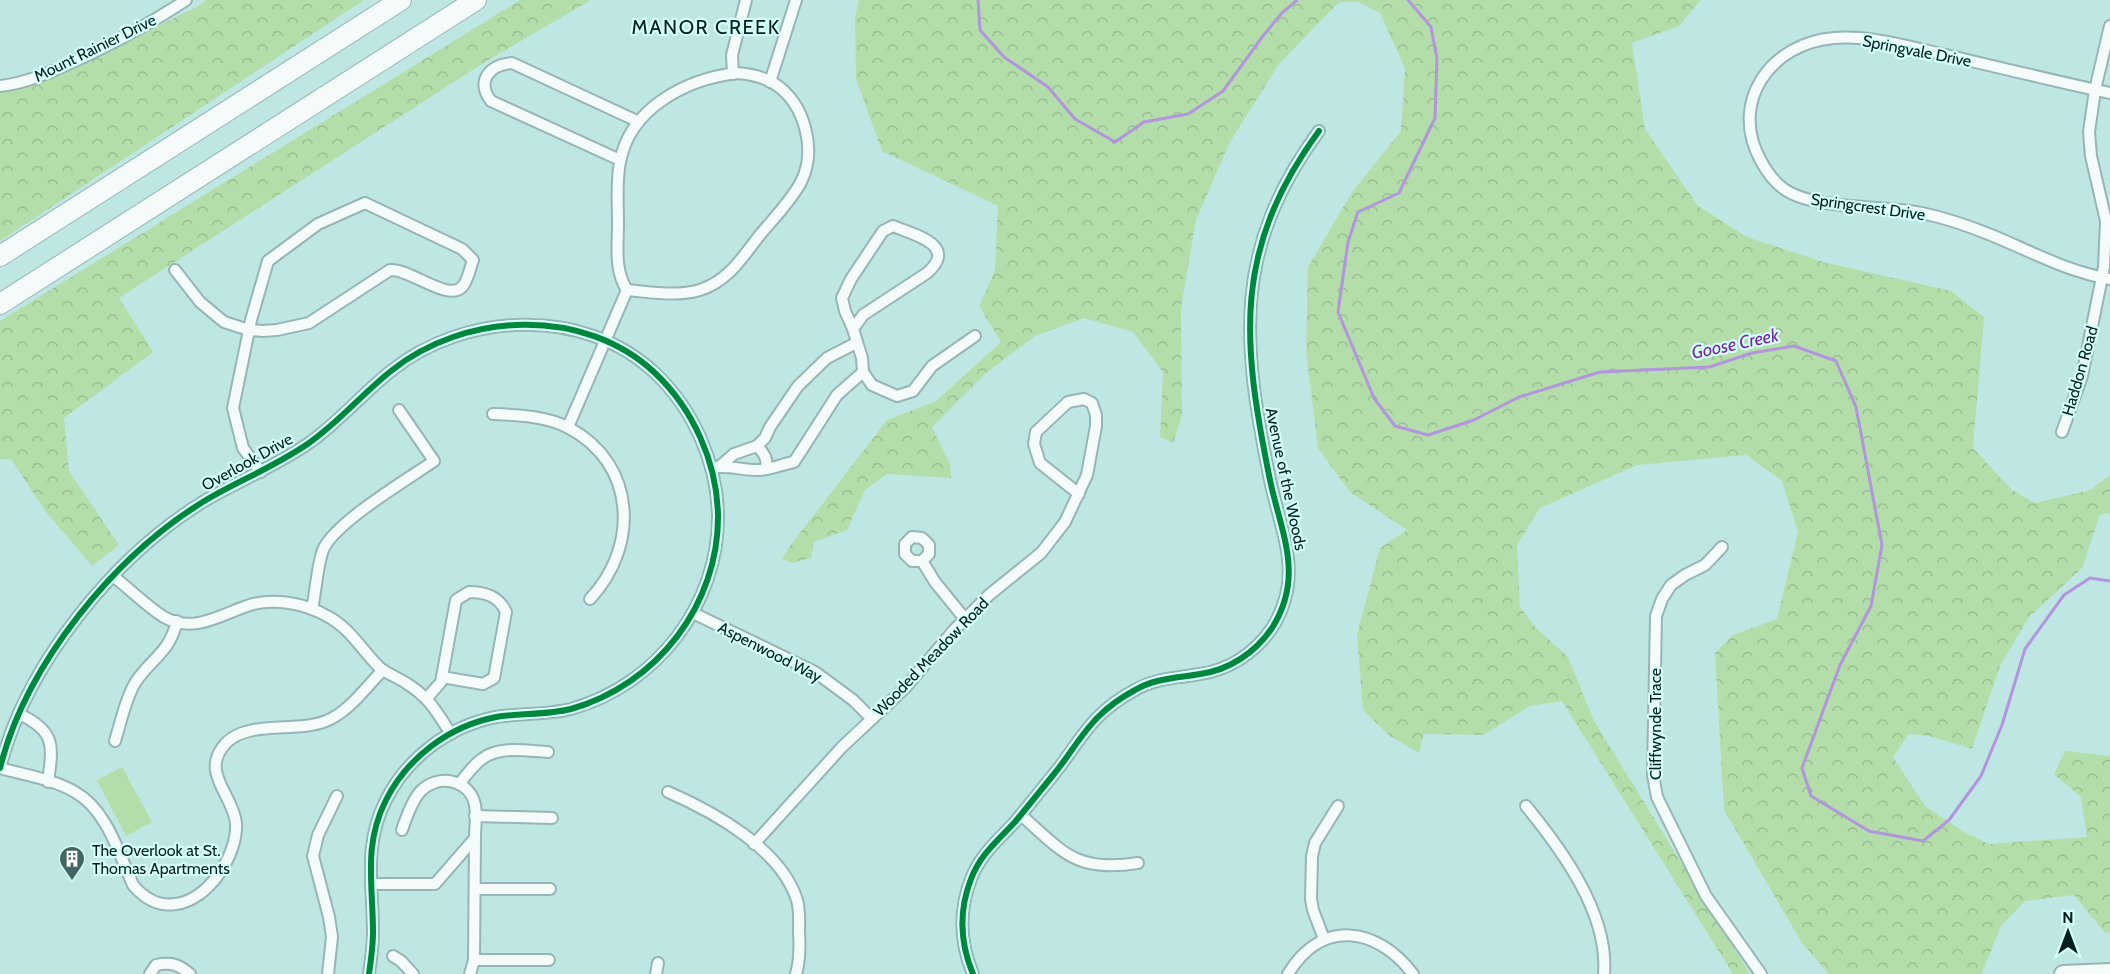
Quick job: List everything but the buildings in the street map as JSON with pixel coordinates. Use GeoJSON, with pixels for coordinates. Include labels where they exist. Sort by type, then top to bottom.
{"type":"FeatureCollection","features":[{"type":"Feature","properties":{"kind":"highway"},"geometry":{"type":"LineString","coordinates":[[0,256],[401,0]]}},
{"type":"Feature","properties":{"kind":"highway"},"geometry":{"type":"LineString","coordinates":[[0,304],[476,0]]}},
{"type":"Feature","properties":{"kind":"main road"},"geometry":{"type":"LineString","coordinates":[[2063,974],[2110,972]]}},
{"type":"Feature","properties":{"kind":"street","name":"Mount Rainier Drive"},"geometry":{"type":"LineString","coordinates":[[0,86],[29,80],[99,50],[154,22],[186,0]]}},
{"type":"Feature","properties":{"kind":"street"},"geometry":{"type":"LineString","coordinates":[[734,74],[732,55],[746,0]]}},
{"type":"Feature","properties":{"kind":"street"},"geometry":{"type":"LineString","coordinates":[[770,82],[796,0]]}},
{"type":"Feature","properties":{"kind":"street","name":"Haddon Road"},"geometry":{"type":"LineString","coordinates":[[2062,432],[2082,376],[2106,278],[2106,221],[2091,156],[2089,132],[2095,90],[2110,26]]}},
{"type":"Feature","properties":{"kind":"street","name":"Springvale Drive"},"geometry":{"type":"LineString","coordinates":[[1751,105],[1764,74],[1784,55],[1811,42],[1843,38],[1876,41],[1930,52],[2110,93]]}},
{"type":"Feature","properties":{"kind":"street"},"geometry":{"type":"LineString","coordinates":[[620,160],[491,101],[484,87],[485,80],[491,70],[512,63],[637,121]]}},
{"type":"Feature","properties":{"kind":"street"},"geometry":{"type":"LineString","coordinates":[[734,74],[750,74],[770,82],[786,93],[795,104],[803,122],[808,157],[800,183],[731,272],[715,284],[687,293],[627,290],[622,281],[618,263],[618,172],[620,160],[637,121],[677,91],[694,83],[734,74]]}},
{"type":"Feature","properties":{"kind":"street","name":"Springcrest Drive"},"geometry":{"type":"LineString","coordinates":[[1751,105],[1750,126],[1757,154],[1771,177],[1794,195],[1819,202],[1920,213],[1961,224],[2077,271],[2106,278]]}},
{"type":"Feature","properties":{"kind":"street","name":"Avenue of the Woods"},"geometry":{"type":"LineString","coordinates":[[973,974],[965,952],[962,928],[964,903],[972,876],[986,853],[1056,772],[1086,731],[1116,701],[1139,688],[1161,680],[1213,672],[1239,661],[1265,638],[1281,611],[1288,587],[1290,562],[1270,482],[1254,382],[1249,333],[1251,294],[1254,270],[1271,213],[1288,178],[1319,131]]}},
{"type":"Feature","properties":{"kind":"street"},"geometry":{"type":"LineString","coordinates":[[175,270],[200,302],[224,322],[249,330],[277,330],[309,323],[390,270],[405,272],[447,292],[459,289],[463,286],[473,260],[462,249],[365,203],[318,224],[268,261],[249,330],[233,408],[243,448],[261,472]]}},
{"type":"Feature","properties":{"kind":"street"},"geometry":{"type":"LineString","coordinates":[[853,329],[863,315],[935,266],[938,259],[937,249],[932,242],[893,226],[883,231],[851,279],[842,298],[862,358],[863,372],[872,385],[897,396],[905,395],[912,391],[932,366],[975,336]]}},
{"type":"Feature","properties":{"kind":"street"},"geometry":{"type":"LineString","coordinates":[[568,427],[627,290]]}},
{"type":"Feature","properties":{"kind":"street","name":"Overlook Drive"},"geometry":{"type":"LineString","coordinates":[[0,768],[5,747],[19,714],[52,653],[89,603],[138,552],[169,525],[205,501],[286,459],[323,432],[390,371],[413,355],[444,339],[478,329],[528,324],[559,327],[604,341],[621,349],[649,368],[675,394],[716,467],[718,512],[716,544],[701,599],[674,642],[660,657],[646,670],[614,691],[568,710],[499,717],[470,725],[438,741],[407,769],[386,800],[374,831],[370,850],[373,932],[369,974]]}},
{"type":"Feature","properties":{"kind":"street"},"geometry":{"type":"LineString","coordinates":[[716,467],[734,454],[757,446],[765,438],[798,386],[827,357],[856,343]]}},
{"type":"Feature","properties":{"kind":"street"},"geometry":{"type":"LineString","coordinates":[[716,467],[738,470],[766,469],[794,462],[837,395],[863,372]]}},
{"type":"Feature","properties":{"kind":"street","name":"Wooded Meadow Road"},"geometry":{"type":"LineString","coordinates":[[754,844],[842,747],[905,688],[965,619],[989,595],[1041,553],[1065,522],[1079,494],[1087,475],[1096,426],[1096,415],[1092,403],[1084,399],[1068,402],[1036,432],[1034,444],[1040,463],[1079,494]]}},
{"type":"Feature","properties":{"kind":"street"},"geometry":{"type":"LineString","coordinates":[[312,609],[323,550],[330,539],[344,525],[434,461],[399,410]]}},
{"type":"Feature","properties":{"kind":"street"},"geometry":{"type":"LineString","coordinates":[[493,414],[529,417],[568,427],[584,438],[606,461],[620,491],[625,525],[619,556],[602,587],[590,599]]}},
{"type":"Feature","properties":{"kind":"street"},"geometry":{"type":"LineString","coordinates":[[757,446],[766,458],[766,469]]}},
{"type":"Feature","properties":{"kind":"street","name":"Cliffwynde Trace"},"geometry":{"type":"LineString","coordinates":[[1722,546],[1705,565],[1671,585],[1662,599],[1656,616],[1653,782],[1665,815],[1706,896],[1761,974]]}},
{"type":"Feature","properties":{"kind":"street"},"geometry":{"type":"LineString","coordinates":[[922,561],[935,582],[965,619]]}},
{"type":"Feature","properties":{"kind":"street"},"geometry":{"type":"LineString","coordinates":[[114,577],[164,617],[177,621],[205,622],[248,606],[265,603],[285,603],[312,609],[341,625],[390,676],[404,681],[427,698],[451,734]]}},
{"type":"Feature","properties":{"kind":"street"},"geometry":{"type":"LineString","coordinates":[[427,698],[441,682],[456,600],[469,592],[496,597],[506,612],[494,678],[476,685],[442,677]]}},
{"type":"Feature","properties":{"kind":"street","name":"Aspenwood Way"},"geometry":{"type":"LineString","coordinates":[[693,614],[815,672],[853,700],[872,719]]}},
{"type":"Feature","properties":{"kind":"street"},"geometry":{"type":"LineString","coordinates":[[115,741],[127,699],[135,684],[169,643],[177,621]]}},
{"type":"Feature","properties":{"kind":"street"},"geometry":{"type":"LineString","coordinates":[[0,768],[76,792],[97,811],[104,822],[133,885],[140,893],[159,904],[186,902],[212,883],[223,870],[234,842],[236,824],[233,809],[216,774],[219,754],[224,746],[240,733],[310,726],[334,717],[343,711],[383,670]]}},
{"type":"Feature","properties":{"kind":"street"},"geometry":{"type":"LineString","coordinates":[[19,714],[34,723],[51,742],[52,756],[48,782]]}},
{"type":"Feature","properties":{"kind":"street"},"geometry":{"type":"LineString","coordinates":[[459,784],[481,759],[490,754],[507,751],[548,752]]}},
{"type":"Feature","properties":{"kind":"street"},"geometry":{"type":"LineString","coordinates":[[402,830],[419,793],[428,785],[442,780],[459,784],[471,795],[476,816],[474,960],[470,974]]}},
{"type":"Feature","properties":{"kind":"street"},"geometry":{"type":"LineString","coordinates":[[668,792],[689,801],[726,823],[754,844],[788,878],[797,901],[800,955],[796,974]]}},
{"type":"Feature","properties":{"kind":"street"},"geometry":{"type":"LineString","coordinates":[[328,974],[332,937],[313,856],[318,835],[337,796]]}},
{"type":"Feature","properties":{"kind":"street"},"geometry":{"type":"LineString","coordinates":[[1324,939],[1311,899],[1312,856],[1315,843],[1338,806]]}},
{"type":"Feature","properties":{"kind":"street"},"geometry":{"type":"LineString","coordinates":[[1526,806],[1564,855],[1587,899],[1603,947],[1604,974]]}},
{"type":"Feature","properties":{"kind":"street"},"geometry":{"type":"LineString","coordinates":[[1021,814],[1062,852],[1072,858],[1095,866],[1115,867],[1138,863]]}},
{"type":"Feature","properties":{"kind":"street"},"geometry":{"type":"LineString","coordinates":[[476,816],[552,818]]}},
{"type":"Feature","properties":{"kind":"street"},"geometry":{"type":"LineString","coordinates":[[370,884],[435,884],[475,838]]}},
{"type":"Feature","properties":{"kind":"street"},"geometry":{"type":"LineString","coordinates":[[475,889],[550,889]]}},
{"type":"Feature","properties":{"kind":"street"},"geometry":{"type":"LineString","coordinates":[[1288,974],[1302,954],[1324,939],[1343,936],[1370,939],[1389,948],[1413,974]]}},
{"type":"Feature","properties":{"kind":"street"},"geometry":{"type":"LineString","coordinates":[[393,956],[413,974]]}},
{"type":"Feature","properties":{"kind":"street"},"geometry":{"type":"LineString","coordinates":[[474,960],[549,960]]}},
{"type":"Feature","properties":{"kind":"street"},"geometry":{"type":"LineString","coordinates":[[150,974],[156,965],[169,962],[190,974]]}},
{"type":"Feature","properties":{"kind":"green space"},"geometry":{"type":"Polygon","coordinates":[[[206,0],[364,0],[0,241],[0,92],[78,66],[206,0]]]}},
{"type":"Feature","properties":{"kind":"green space"},"geometry":{"type":"Polygon","coordinates":[[[520,0],[591,0],[485,62],[119,298],[153,352],[64,418],[69,471],[119,545],[92,566],[46,512],[11,459],[0,459],[0,321],[520,0]]]}},
{"type":"Feature","properties":{"kind":"green space"},"geometry":{"type":"Polygon","coordinates":[[[859,0],[1701,0],[1679,26],[1632,43],[1645,129],[1698,206],[1747,237],[1823,262],[1951,291],[1984,317],[1973,448],[2011,489],[2035,503],[2090,490],[2110,475],[2110,513],[2100,515],[2082,568],[2029,617],[2000,666],[1972,749],[1929,736],[1909,734],[1893,757],[1925,806],[1966,833],[1989,844],[2087,837],[2081,797],[2054,774],[2065,751],[2110,756],[2110,932],[2105,933],[2074,895],[2025,901],[2001,926],[1980,974],[1829,974],[1802,943],[1724,810],[1715,653],[1733,635],[1777,619],[1798,532],[1782,481],[1746,455],[1637,465],[1540,508],[1517,545],[1520,607],[1535,627],[1568,657],[1594,721],[1750,974],[1733,974],[1562,701],[1530,706],[1483,735],[1424,734],[1419,753],[1390,736],[1363,710],[1357,634],[1380,548],[1407,530],[1350,492],[1318,448],[1306,351],[1308,267],[1352,192],[1401,131],[1405,68],[1380,13],[1359,2],[1339,2],[1279,64],[1230,142],[1196,220],[1181,308],[1182,416],[1173,443],[1160,437],[1163,372],[1133,332],[1084,318],[1035,336],[986,373],[932,427],[950,464],[951,478],[887,474],[865,490],[847,530],[814,542],[811,558],[792,563],[782,559],[887,420],[936,401],[1001,342],[979,306],[995,271],[998,206],[882,151],[856,79],[855,17],[859,0]]]}},
{"type":"Feature","properties":{"kind":"green space"},"geometry":{"type":"Polygon","coordinates":[[[122,767],[152,822],[126,836],[97,780],[122,767]]]}},
{"type":"Feature","properties":{"kind":"waterway","name":"Goose Creek"},"geometry":{"type":"LineString","coordinates":[[978,0],[980,30],[1004,57],[1048,87],[1075,119],[1115,142],[1144,122],[1188,114],[1223,91],[1263,36],[1281,14],[1297,0]]}},
{"type":"Feature","properties":{"kind":"waterway","name":"Goose Creek"},"geometry":{"type":"LineString","coordinates":[[1408,0],[1431,27],[1437,59],[1435,118],[1399,193],[1358,212],[1348,242],[1338,312],[1374,398],[1395,426],[1428,435],[1474,420],[1519,397],[1600,372],[1709,367],[1752,353],[1794,346],[1836,361],[1856,407],[1882,545],[1871,606],[1840,665],[1802,768],[1811,796],[1869,831],[1923,841],[1949,820],[1981,776],[2002,725],[2025,649],[2064,595],[2090,578],[2110,581]]}},
{"type":"Feature","properties":{"kind":"cycle path"},"geometry":{"type":"LineString","coordinates":[[973,974],[963,938],[963,915],[967,891],[975,870],[984,855],[1015,822],[1092,724],[1116,702],[1143,686],[1167,679],[1211,672],[1240,659],[1265,637],[1282,609],[1289,572],[1288,554],[1260,430],[1250,340],[1251,298],[1258,257],[1271,216],[1291,175],[1319,131]]}},
{"type":"Feature","properties":{"kind":"cycle path"},"geometry":{"type":"LineString","coordinates":[[0,768],[13,729],[30,690],[53,652],[79,616],[139,550],[172,523],[206,500],[284,459],[309,443],[391,371],[420,351],[453,337],[488,328],[524,325],[560,327],[594,336],[626,351],[669,387],[691,420],[708,456],[717,495],[718,515],[715,548],[708,579],[695,609],[677,636],[656,661],[630,681],[602,697],[571,709],[479,721],[446,736],[431,746],[405,771],[386,800],[374,833],[371,865],[373,937],[369,974]]}},
{"type":"Feature","properties":{"kind":"place","name":"The Overlook at St. Thomas Apartments"},"geometry":{"type":"Point","coordinates":[72,882]}},
{"type":"Feature","properties":{"kind":"district","name":"MANOR CREEK"},"geometry":{"type":"Point","coordinates":[706,27]}}]}
